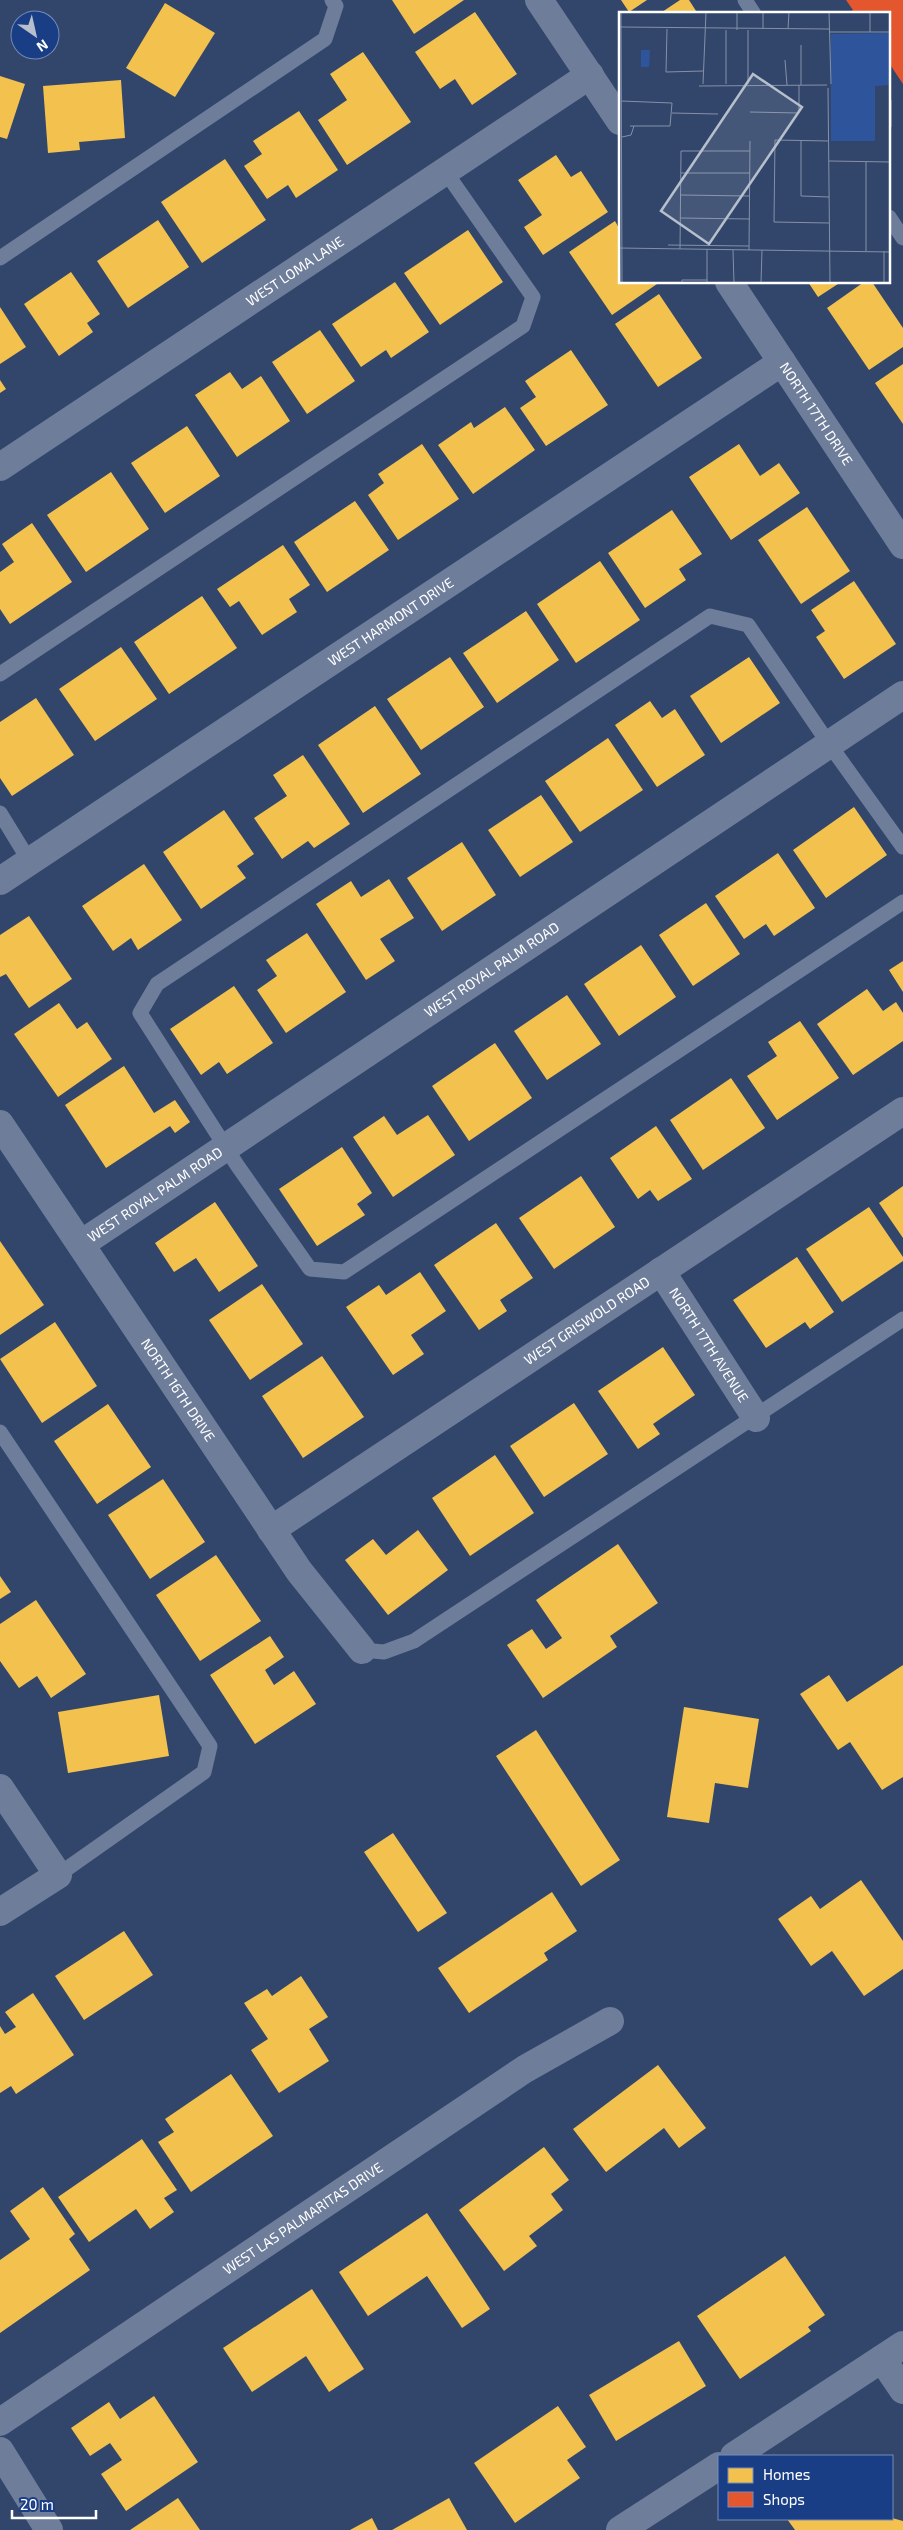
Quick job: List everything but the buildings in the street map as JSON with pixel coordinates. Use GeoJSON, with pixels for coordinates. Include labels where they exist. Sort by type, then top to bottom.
{"type":"FeatureCollection","features":[{"type":"Feature","properties":{"kind":"street"},"geometry":{"type":"LineString","coordinates":[[539,0],[619,119]]}},
{"type":"Feature","properties":{"kind":"street","name":"WEST LOMA LANE"},"geometry":{"type":"LineString","coordinates":[[0,467],[590,75]]}},
{"type":"Feature","properties":{"kind":"street","name":"NORTH 17TH DRIVE"},"geometry":{"type":"LineString","coordinates":[[730,284],[903,545]]}},
{"type":"Feature","properties":{"kind":"street","name":"WEST HARMONT DRIVE"},"geometry":{"type":"LineString","coordinates":[[0,881],[782,362]]}},
{"type":"Feature","properties":{"kind":"street","name":"WEST ROYAL PALM ROAD"},"geometry":{"type":"LineString","coordinates":[[81,1244],[903,695]]}},
{"type":"Feature","properties":{"kind":"street","name":"WEST GRISWOLD ROAD"},"geometry":{"type":"LineString","coordinates":[[271,1530],[903,1111]]}},
{"type":"Feature","properties":{"kind":"street","name":"NORTH 16TH DRIVE"},"geometry":{"type":"LineString","coordinates":[[0,1124],[271,1530],[299,1570],[362,1650]]}},
{"type":"Feature","properties":{"kind":"street","name":"NORTH 17TH AVENUE"},"geometry":{"type":"LineString","coordinates":[[660,1271],[756,1418]]}},
{"type":"Feature","properties":{"kind":"street"},"geometry":{"type":"LineString","coordinates":[[0,1788],[58,1875],[0,1912]]}},
{"type":"Feature","properties":{"kind":"street","name":"WEST LAS PALMARITAS DRIVE"},"geometry":{"type":"LineString","coordinates":[[0,2422],[524,2069],[610,2021]]}},
{"type":"Feature","properties":{"kind":"street"},"geometry":{"type":"LineString","coordinates":[[736,2455],[893,2352],[903,2390]]}},
{"type":"Feature","properties":{"kind":"street"},"geometry":{"type":"LineString","coordinates":[[0,2451],[50,2530]]}},
{"type":"Feature","properties":{"kind":"street"},"geometry":{"type":"LineString","coordinates":[[620,2530],[718,2467]]}},
{"type":"Feature","properties":{"kind":"lane"},"geometry":{"type":"LineString","coordinates":[[0,258],[326,39],[336,6],[332,0]]}},
{"type":"Feature","properties":{"kind":"lane"},"geometry":{"type":"LineString","coordinates":[[745,0],[753,12]]}},
{"type":"Feature","properties":{"kind":"lane"},"geometry":{"type":"LineString","coordinates":[[0,674],[523,326],[533,297],[445,171]]}},
{"type":"Feature","properties":{"kind":"lane"},"geometry":{"type":"LineString","coordinates":[[890,219],[903,238]]}},
{"type":"Feature","properties":{"kind":"lane"},"geometry":{"type":"LineString","coordinates":[[903,846],[828,744],[748,625],[710,616],[157,984],[140,1012],[225,1147],[310,1269],[344,1272],[903,902]]}},
{"type":"Feature","properties":{"kind":"lane"},"geometry":{"type":"LineString","coordinates":[[0,813],[30,862]]}},
{"type":"Feature","properties":{"kind":"lane"},"geometry":{"type":"LineString","coordinates":[[362,1650],[384,1652],[414,1641],[756,1418],[903,1319]]}},
{"type":"Feature","properties":{"kind":"lane"},"geometry":{"type":"LineString","coordinates":[[0,1432],[210,1746],[204,1772],[58,1875]]}}]}
